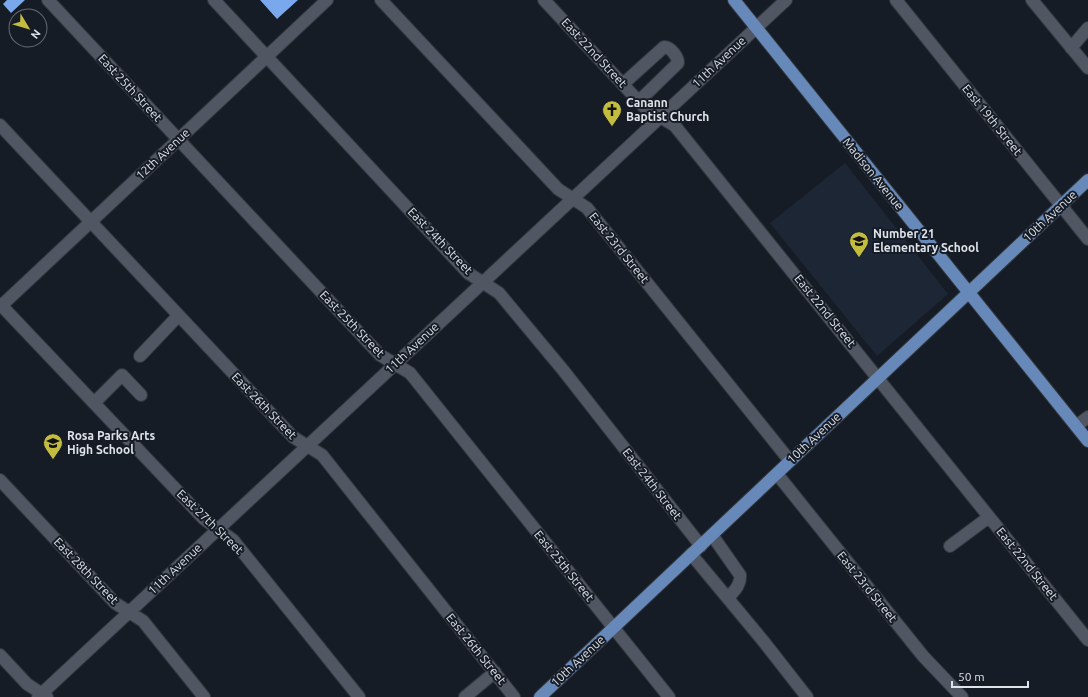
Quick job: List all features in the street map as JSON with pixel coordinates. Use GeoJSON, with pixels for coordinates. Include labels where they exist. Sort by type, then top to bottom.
{"type":"FeatureCollection","features":[{"type":"Feature","properties":{"kind":"main road","name":"Madison Avenue"},"geometry":{"type":"LineString","coordinates":[[734,0],[1088,441]]}},
{"type":"Feature","properties":{"kind":"main road","name":"10th Avenue"},"geometry":{"type":"LineString","coordinates":[[540,697],[1088,180]]}},
{"type":"Feature","properties":{"kind":"street","name":"East 25th Street"},"geometry":{"type":"LineString","coordinates":[[48,0],[380,355],[410,373],[669,697]]}},
{"type":"Feature","properties":{"kind":"street","name":"East 24th Street"},"geometry":{"type":"LineString","coordinates":[[214,0],[468,273],[499,293],[558,364],[701,546]]}},
{"type":"Feature","properties":{"kind":"street","name":"12th Avenue"},"geometry":{"type":"LineString","coordinates":[[1,306],[327,0]]}},
{"type":"Feature","properties":{"kind":"street","name":"East 23rd Street"},"geometry":{"type":"LineString","coordinates":[[381,0],[558,189],[588,208],[790,461]]}},
{"type":"Feature","properties":{"kind":"street","name":"East 22nd Street"},"geometry":{"type":"LineString","coordinates":[[544,0],[644,107],[675,126],[1088,640]]}},
{"type":"Feature","properties":{"kind":"street","name":"11th Avenue"},"geometry":{"type":"LineString","coordinates":[[42,696],[129,612],[394,364],[786,0]]}},
{"type":"Feature","properties":{"kind":"street","name":"East 19th Street"},"geometry":{"type":"LineString","coordinates":[[896,0],[1088,239]]}},
{"type":"Feature","properties":{"kind":"street"},"geometry":{"type":"LineString","coordinates":[[1032,0],[1088,68]]}},
{"type":"Feature","properties":{"kind":"street"},"geometry":{"type":"LineString","coordinates":[[1071,48],[1088,28]]}},
{"type":"Feature","properties":{"kind":"street"},"geometry":{"type":"LineString","coordinates":[[623,84],[664,47],[670,49],[678,63],[638,101]]}},
{"type":"Feature","properties":{"kind":"street","name":"East 26th Street"},"geometry":{"type":"LineString","coordinates":[[0,125],[293,437],[322,455],[514,697]]}},
{"type":"Feature","properties":{"kind":"street","name":"East 27th Street"},"geometry":{"type":"LineString","coordinates":[[1,306],[204,519],[233,540],[359,697]]}},
{"type":"Feature","properties":{"kind":"street"},"geometry":{"type":"LineString","coordinates":[[140,356],[178,316]]}},
{"type":"Feature","properties":{"kind":"street"},"geometry":{"type":"LineString","coordinates":[[94,403],[122,374],[141,394]]}},
{"type":"Feature","properties":{"kind":"street"},"geometry":{"type":"LineString","coordinates":[[1076,426],[1088,417]]}},
{"type":"Feature","properties":{"kind":"street","name":"East 23rd Street"},"geometry":{"type":"LineString","coordinates":[[777,474],[919,651],[962,697]]}},
{"type":"Feature","properties":{"kind":"street","name":"East 28th Street"},"geometry":{"type":"LineString","coordinates":[[0,480],[116,603],[143,621],[204,697]]}},
{"type":"Feature","properties":{"kind":"street"},"geometry":{"type":"LineString","coordinates":[[950,546],[989,517]]}},
{"type":"Feature","properties":{"kind":"street"},"geometry":{"type":"LineString","coordinates":[[712,535],[740,575],[740,580],[736,590],[728,598]]}},
{"type":"Feature","properties":{"kind":"street"},"geometry":{"type":"LineString","coordinates":[[691,554],[807,697]]}},
{"type":"Feature","properties":{"kind":"street"},"geometry":{"type":"LineString","coordinates":[[0,655],[27,684],[42,696]]}},
{"type":"Feature","properties":{"kind":"street"},"geometry":{"type":"LineString","coordinates":[[465,697],[494,672]]}},
{"type":"Feature","properties":{"kind":"shaded area","name":"Number 21 Elementary School"},"geometry":{"type":"Polygon","coordinates":[[[845,163],[948,294],[877,356],[770,223],[845,163]]]}},
{"type":"Feature","properties":{"kind":"building"},"geometry":{"type":"Polygon","coordinates":[[[7,0],[25,0],[16,8],[8,8],[8,10],[3,4],[7,0]]]}},
{"type":"Feature","properties":{"kind":"building"},"geometry":{"type":"Polygon","coordinates":[[[260,0],[298,0],[277,19],[260,0]]]}},
{"type":"Feature","properties":{"kind":"place","name":"Canann Baptist Church"},"geometry":{"type":"Point","coordinates":[612,127]}},
{"type":"Feature","properties":{"kind":"place","name":"Number 21 Elementary School"},"geometry":{"type":"Point","coordinates":[859,258]}},
{"type":"Feature","properties":{"kind":"place","name":"Rosa Parks Arts High School"},"geometry":{"type":"Point","coordinates":[53,460]}}]}
